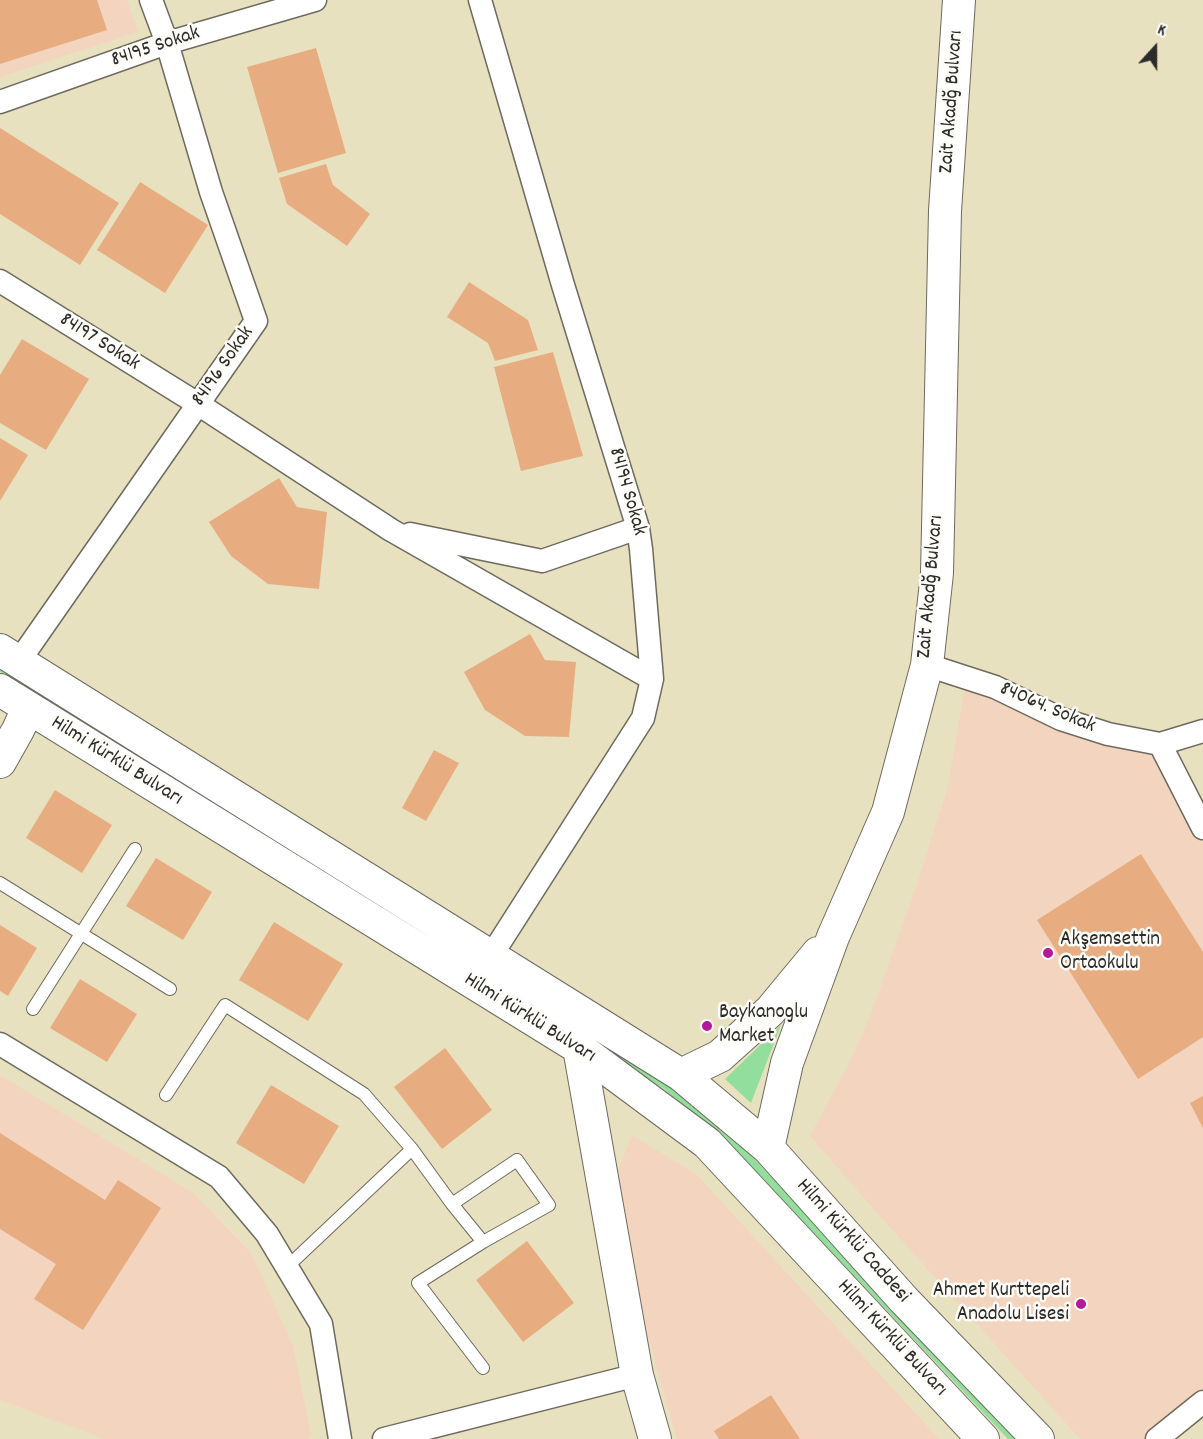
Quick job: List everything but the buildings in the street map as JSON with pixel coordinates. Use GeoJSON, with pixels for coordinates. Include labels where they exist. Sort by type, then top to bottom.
{"type":"FeatureCollection","features":[{"type":"Feature","properties":{"kind":"main road","name":"Zait Akadğ Bulvarı"},"geometry":{"type":"LineString","coordinates":[[768,1148],[787,1063],[832,937],[888,812],[927,665],[937,573],[945,212],[960,0]]}},
{"type":"Feature","properties":{"kind":"main road","name":"Hilmi Kürklü Bulvarı"},"geometry":{"type":"LineString","coordinates":[[9,656],[681,1075],[768,1148]]}},
{"type":"Feature","properties":{"kind":"main road","name":"Hilmi Kürklü Bulvarı"},"geometry":{"type":"LineString","coordinates":[[0,690],[579,1048],[707,1143],[983,1439]]}},
{"type":"Feature","properties":{"kind":"main road"},"geometry":{"type":"LineString","coordinates":[[0,762],[27,708]]}},
{"type":"Feature","properties":{"kind":"main road"},"geometry":{"type":"LineString","coordinates":[[681,1075],[720,1056],[770,1011],[832,937]]}},
{"type":"Feature","properties":{"kind":"main road"},"geometry":{"type":"LineString","coordinates":[[579,1048],[637,1375],[655,1439]]}},
{"type":"Feature","properties":{"kind":"main road","name":"Hilmi Kürklü Caddesi"},"geometry":{"type":"LineString","coordinates":[[768,1148],[904,1300],[1038,1439]]}},
{"type":"Feature","properties":{"kind":"street","name":"84196 Sokak"},"geometry":{"type":"LineString","coordinates":[[9,656],[198,404],[256,321],[211,192],[167,43],[151,0]]}},
{"type":"Feature","properties":{"kind":"street","name":"84195 Sokak"},"geometry":{"type":"LineString","coordinates":[[0,102],[167,43],[315,0]]}},
{"type":"Feature","properties":{"kind":"street","name":"84194 Sokak"},"geometry":{"type":"LineString","coordinates":[[480,0],[563,285],[638,528],[652,679],[643,718],[492,956]]}},
{"type":"Feature","properties":{"kind":"street","name":"84197 Sokak"},"geometry":{"type":"LineString","coordinates":[[0,281],[198,404],[391,530],[652,679]]}},
{"type":"Feature","properties":{"kind":"street"},"geometry":{"type":"LineString","coordinates":[[391,530],[542,561],[638,528]]}},
{"type":"Feature","properties":{"kind":"street","name":"84064. Sokak"},"geometry":{"type":"LineString","coordinates":[[927,665],[995,687],[1061,719],[1108,734],[1160,744],[1203,731]]}},
{"type":"Feature","properties":{"kind":"street"},"geometry":{"type":"LineString","coordinates":[[1160,744],[1203,828]]}},
{"type":"Feature","properties":{"kind":"street"},"geometry":{"type":"LineString","coordinates":[[0,1044],[219,1177],[267,1234],[321,1324],[340,1439]]}},
{"type":"Feature","properties":{"kind":"street"},"geometry":{"type":"LineString","coordinates":[[384,1439],[637,1375]]}},
{"type":"Feature","properties":{"kind":"street"},"geometry":{"type":"LineString","coordinates":[[1157,1439],[1203,1402]]}},
{"type":"Feature","properties":{"kind":"lane"},"geometry":{"type":"LineString","coordinates":[[33,1009],[135,849]]}},
{"type":"Feature","properties":{"kind":"lane"},"geometry":{"type":"LineString","coordinates":[[0,883],[170,989]]}},
{"type":"Feature","properties":{"kind":"lane"},"geometry":{"type":"LineString","coordinates":[[166,1095],[225,1005],[364,1094],[412,1149],[483,1242]]}},
{"type":"Feature","properties":{"kind":"lane"},"geometry":{"type":"LineString","coordinates":[[287,1267],[412,1149]]}},
{"type":"Feature","properties":{"kind":"lane"},"geometry":{"type":"LineString","coordinates":[[452,1204],[517,1160],[549,1205],[483,1242],[418,1283],[483,1368]]}},
{"type":"Feature","properties":{"kind":"shaded area"},"geometry":{"type":"Polygon","coordinates":[[[0,0],[127,0],[138,32],[0,77],[0,0]]]}},
{"type":"Feature","properties":{"kind":"shaded area","name":"Akşemsettin Ortaokulu"},"geometry":{"type":"Polygon","coordinates":[[[967,675],[1166,752],[1203,828],[1203,1395],[1149,1439],[1080,1439],[810,1136],[851,1059],[869,1019],[916,887],[947,790],[967,675]]]}},
{"type":"Feature","properties":{"kind":"shaded area"},"geometry":{"type":"Polygon","coordinates":[[[0,1075],[192,1192],[251,1253],[293,1345],[311,1435],[308,1439],[104,1439],[0,1400],[0,1075]]]}},
{"type":"Feature","properties":{"kind":"shaded area"},"geometry":{"type":"Polygon","coordinates":[[[632,1135],[697,1175],[939,1439],[677,1439],[618,1227],[617,1174],[632,1135]]]}},
{"type":"Feature","properties":{"kind":"green space"},"geometry":{"type":"Polygon","coordinates":[[[0,666],[668,1083],[732,1135],[1018,1439],[1008,1439],[726,1140],[664,1089],[0,672],[0,666]]]}},
{"type":"Feature","properties":{"kind":"green space"},"geometry":{"type":"Polygon","coordinates":[[[781,1025],[751,1103],[725,1079],[781,1025]]]}},
{"type":"Feature","properties":{"kind":"place","name":"Akşemsettin Ortaokulu"},"geometry":{"type":"Point","coordinates":[1048,953]}},
{"type":"Feature","properties":{"kind":"place","name":"Baykanoglu Market"},"geometry":{"type":"Point","coordinates":[707,1026]}},
{"type":"Feature","properties":{"kind":"place","name":"Ahmet Kurttepeli Anadolu Lisesi"},"geometry":{"type":"Point","coordinates":[1081,1304]}}]}
